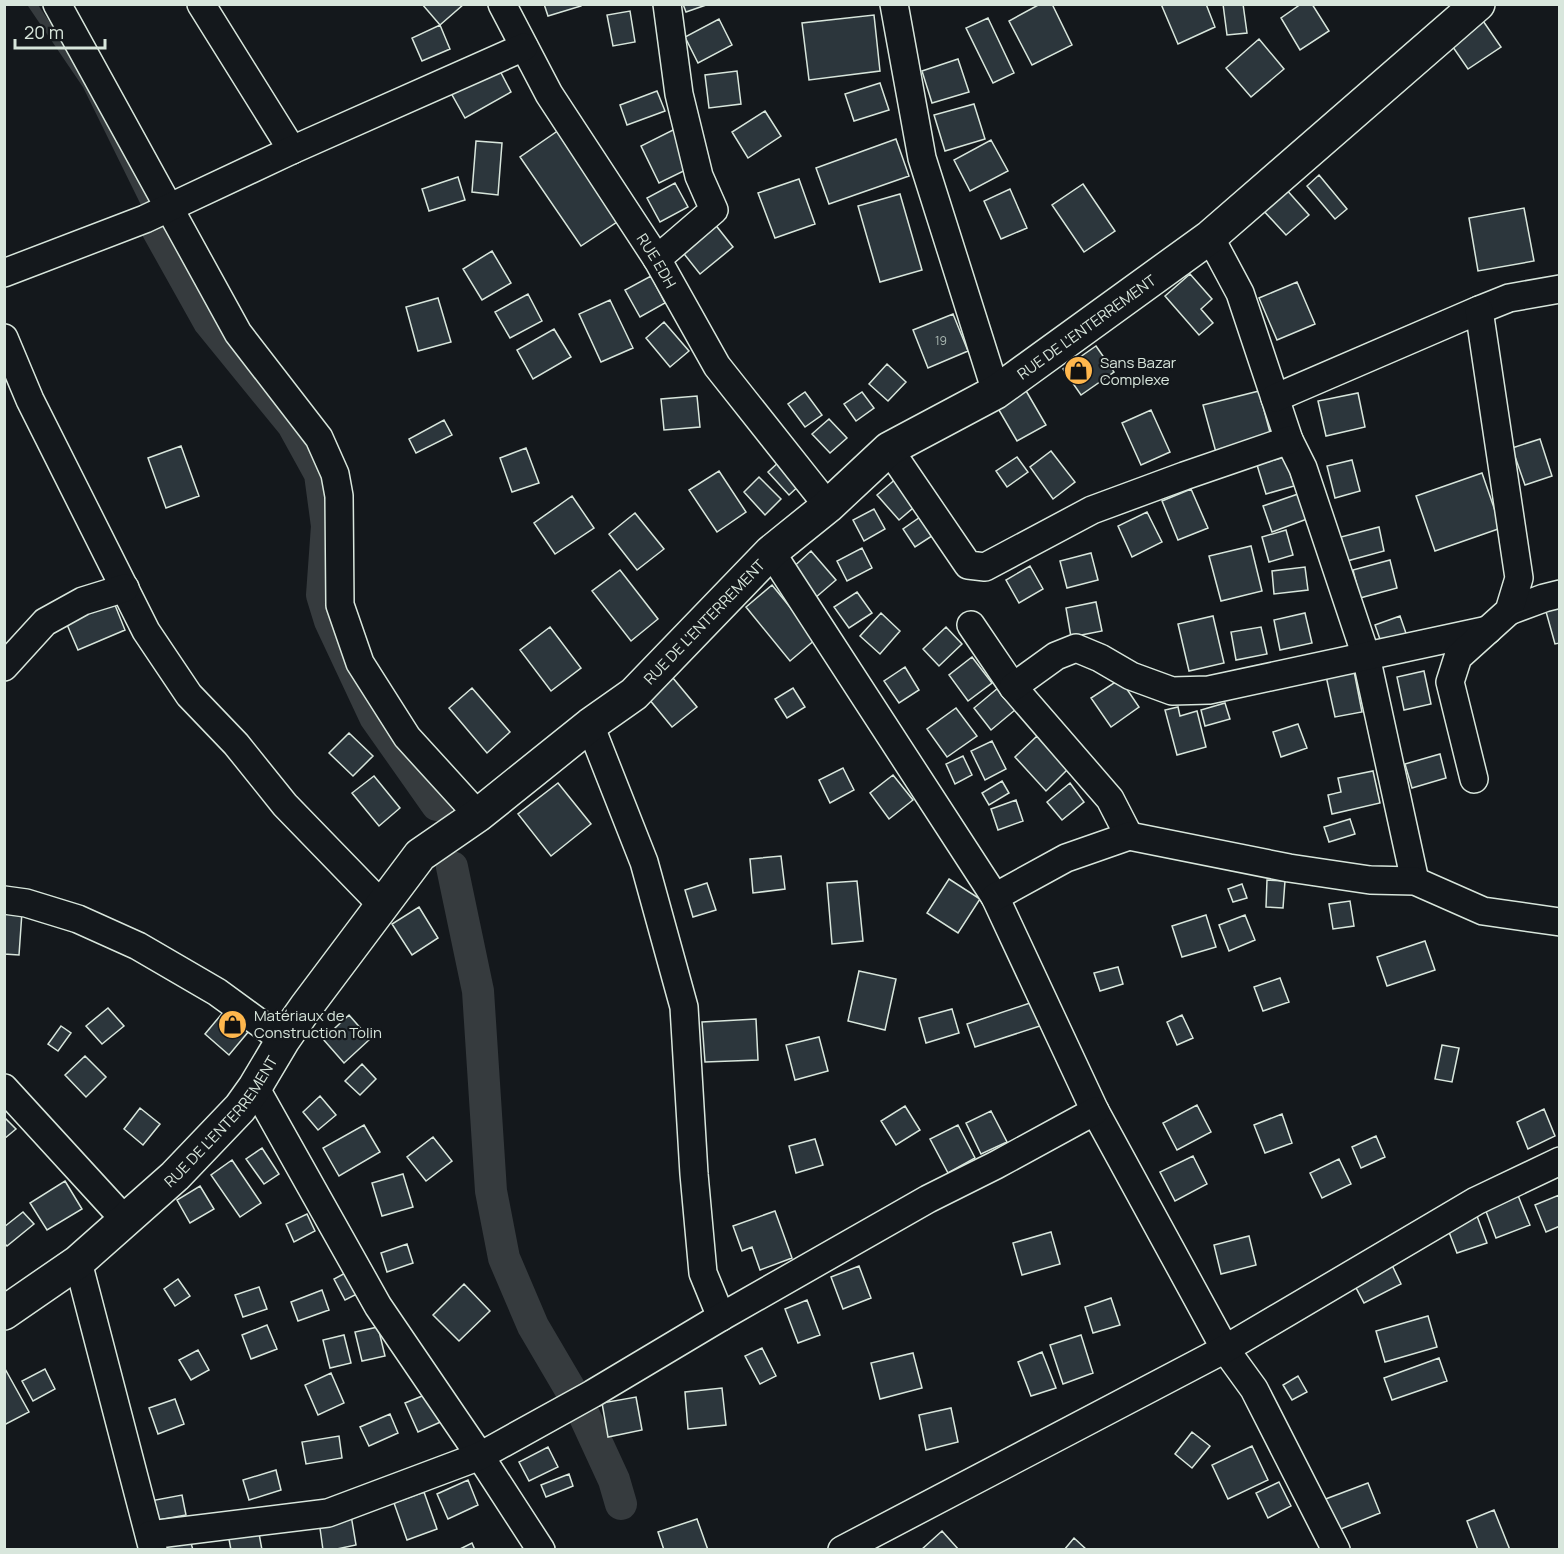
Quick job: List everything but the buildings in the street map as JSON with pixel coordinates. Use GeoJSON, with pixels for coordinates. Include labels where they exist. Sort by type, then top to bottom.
{"type":"FeatureCollection","features":[{"type":"Feature","properties":{"kind":"street"},"geometry":{"type":"LineString","coordinates":[[57,4],[238,333],[319,438],[335,474],[339,496],[340,605],[360,663],[407,737],[478,815]]}},
{"type":"Feature","properties":{"kind":"street"},"geometry":{"type":"LineString","coordinates":[[201,4],[292,150]]}},
{"type":"Feature","properties":{"kind":"street","name":"RUE EDH"},"geometry":{"type":"LineString","coordinates":[[502,4],[549,94],[657,260],[717,366],[828,506]]}},
{"type":"Feature","properties":{"kind":"street"},"geometry":{"type":"LineString","coordinates":[[657,260],[714,210],[699,176],[680,94],[667,4]]}},
{"type":"Feature","properties":{"kind":"street"},"geometry":{"type":"LineString","coordinates":[[894,4],[922,158],[996,392]]}},
{"type":"Feature","properties":{"kind":"street","name":"RUE DE L'ENTERREMENT"},"geometry":{"type":"LineString","coordinates":[[4,1313],[78,1262],[175,1176],[240,1108],[283,1040],[420,855],[478,815],[590,725],[634,694],[771,552],[828,506],[889,449],[996,392],[1210,237],[1478,4]]}},
{"type":"Feature","properties":{"kind":"street"},"geometry":{"type":"LineString","coordinates":[[4,273],[145,219],[292,150],[524,47]]}},
{"type":"Feature","properties":{"kind":"street"},"geometry":{"type":"LineString","coordinates":[[1210,237],[1240,293],[1289,440],[1303,468],[1366,656],[1415,880]]}},
{"type":"Feature","properties":{"kind":"street"},"geometry":{"type":"LineString","coordinates":[[1275,398],[1509,298],[1560,289]]}},
{"type":"Feature","properties":{"kind":"street"},"geometry":{"type":"LineString","coordinates":[[1479,310],[1519,578],[1509,611]]}},
{"type":"Feature","properties":{"kind":"street"},"geometry":{"type":"LineString","coordinates":[[4,338],[30,400],[146,631],[189,695],[237,744],[285,806],[382,905]]}},
{"type":"Feature","properties":{"kind":"street"},"geometry":{"type":"LineString","coordinates":[[889,449],[968,565],[985,567],[1092,510],[1289,440]]}},
{"type":"Feature","properties":{"kind":"street"},"geometry":{"type":"LineString","coordinates":[[771,552],[995,897],[1095,1111],[1225,1349],[1254,1389],[1335,1550]]}},
{"type":"Feature","properties":{"kind":"street"},"geometry":{"type":"LineString","coordinates":[[4,667],[45,622],[82,601],[125,588]]}},
{"type":"Feature","properties":{"kind":"street"},"geometry":{"type":"LineString","coordinates":[[1474,779],[1450,682],[1458,657],[1509,611],[1560,594]]}},
{"type":"Feature","properties":{"kind":"street"},"geometry":{"type":"LineString","coordinates":[[971,625],[1013,687],[1110,799],[1129,836]]}},
{"type":"Feature","properties":{"kind":"street"},"geometry":{"type":"LineString","coordinates":[[1013,687],[1056,656],[1076,648],[1100,658],[1131,676],[1172,691],[1209,690],[1488,630]]}},
{"type":"Feature","properties":{"kind":"street"},"geometry":{"type":"LineString","coordinates":[[590,725],[644,862],[684,1007],[694,1174],[703,1273],[721,1317]]}},
{"type":"Feature","properties":{"kind":"street"},"geometry":{"type":"LineString","coordinates":[[995,897],[1066,858],[1129,836],[1300,870],[1370,880],[1415,880],[1483,911],[1560,922]]}},
{"type":"Feature","properties":{"kind":"street"},"geometry":{"type":"LineString","coordinates":[[4,900],[26,903],[78,919],[138,946],[217,992],[283,1040]]}},
{"type":"Feature","properties":{"kind":"street"},"geometry":{"type":"LineString","coordinates":[[255,1087],[378,1306],[541,1550]]}},
{"type":"Feature","properties":{"kind":"street"},"geometry":{"type":"LineString","coordinates":[[4,1088],[125,1220]]}},
{"type":"Feature","properties":{"kind":"street"},"geometry":{"type":"LineString","coordinates":[[78,1262],[151,1542],[328,1513],[480,1456],[592,1394],[721,1317],[928,1199],[1095,1111]]}},
{"type":"Feature","properties":{"kind":"street"},"geometry":{"type":"LineString","coordinates":[[842,1550],[1225,1349],[1476,1201],[1560,1161]]}},
{"type":"Feature","properties":{"kind":"waterway"},"geometry":{"type":"LineString","coordinates":[[32,4],[87,85],[146,205]]}},
{"type":"Feature","properties":{"kind":"waterway"},"geometry":{"type":"LineString","coordinates":[[157,229],[209,322],[293,425],[320,474],[327,526],[322,595],[330,621],[375,717],[437,805]]}},
{"type":"Feature","properties":{"kind":"waterway"},"geometry":{"type":"LineString","coordinates":[[452,867],[478,991],[491,1191],[504,1258],[533,1326],[570,1389]]}},
{"type":"Feature","properties":{"kind":"waterway"},"geometry":{"type":"LineString","coordinates":[[585,1417],[614,1480],[621,1504]]}},
{"type":"Feature","properties":{"kind":"place","name":"Sans Bazar Complexe"},"geometry":{"type":"Point","coordinates":[1079,371]}},
{"type":"Feature","properties":{"kind":"place","name":"Matériaux de Construction Tolin"},"geometry":{"type":"Point","coordinates":[233,1024]}}]}
